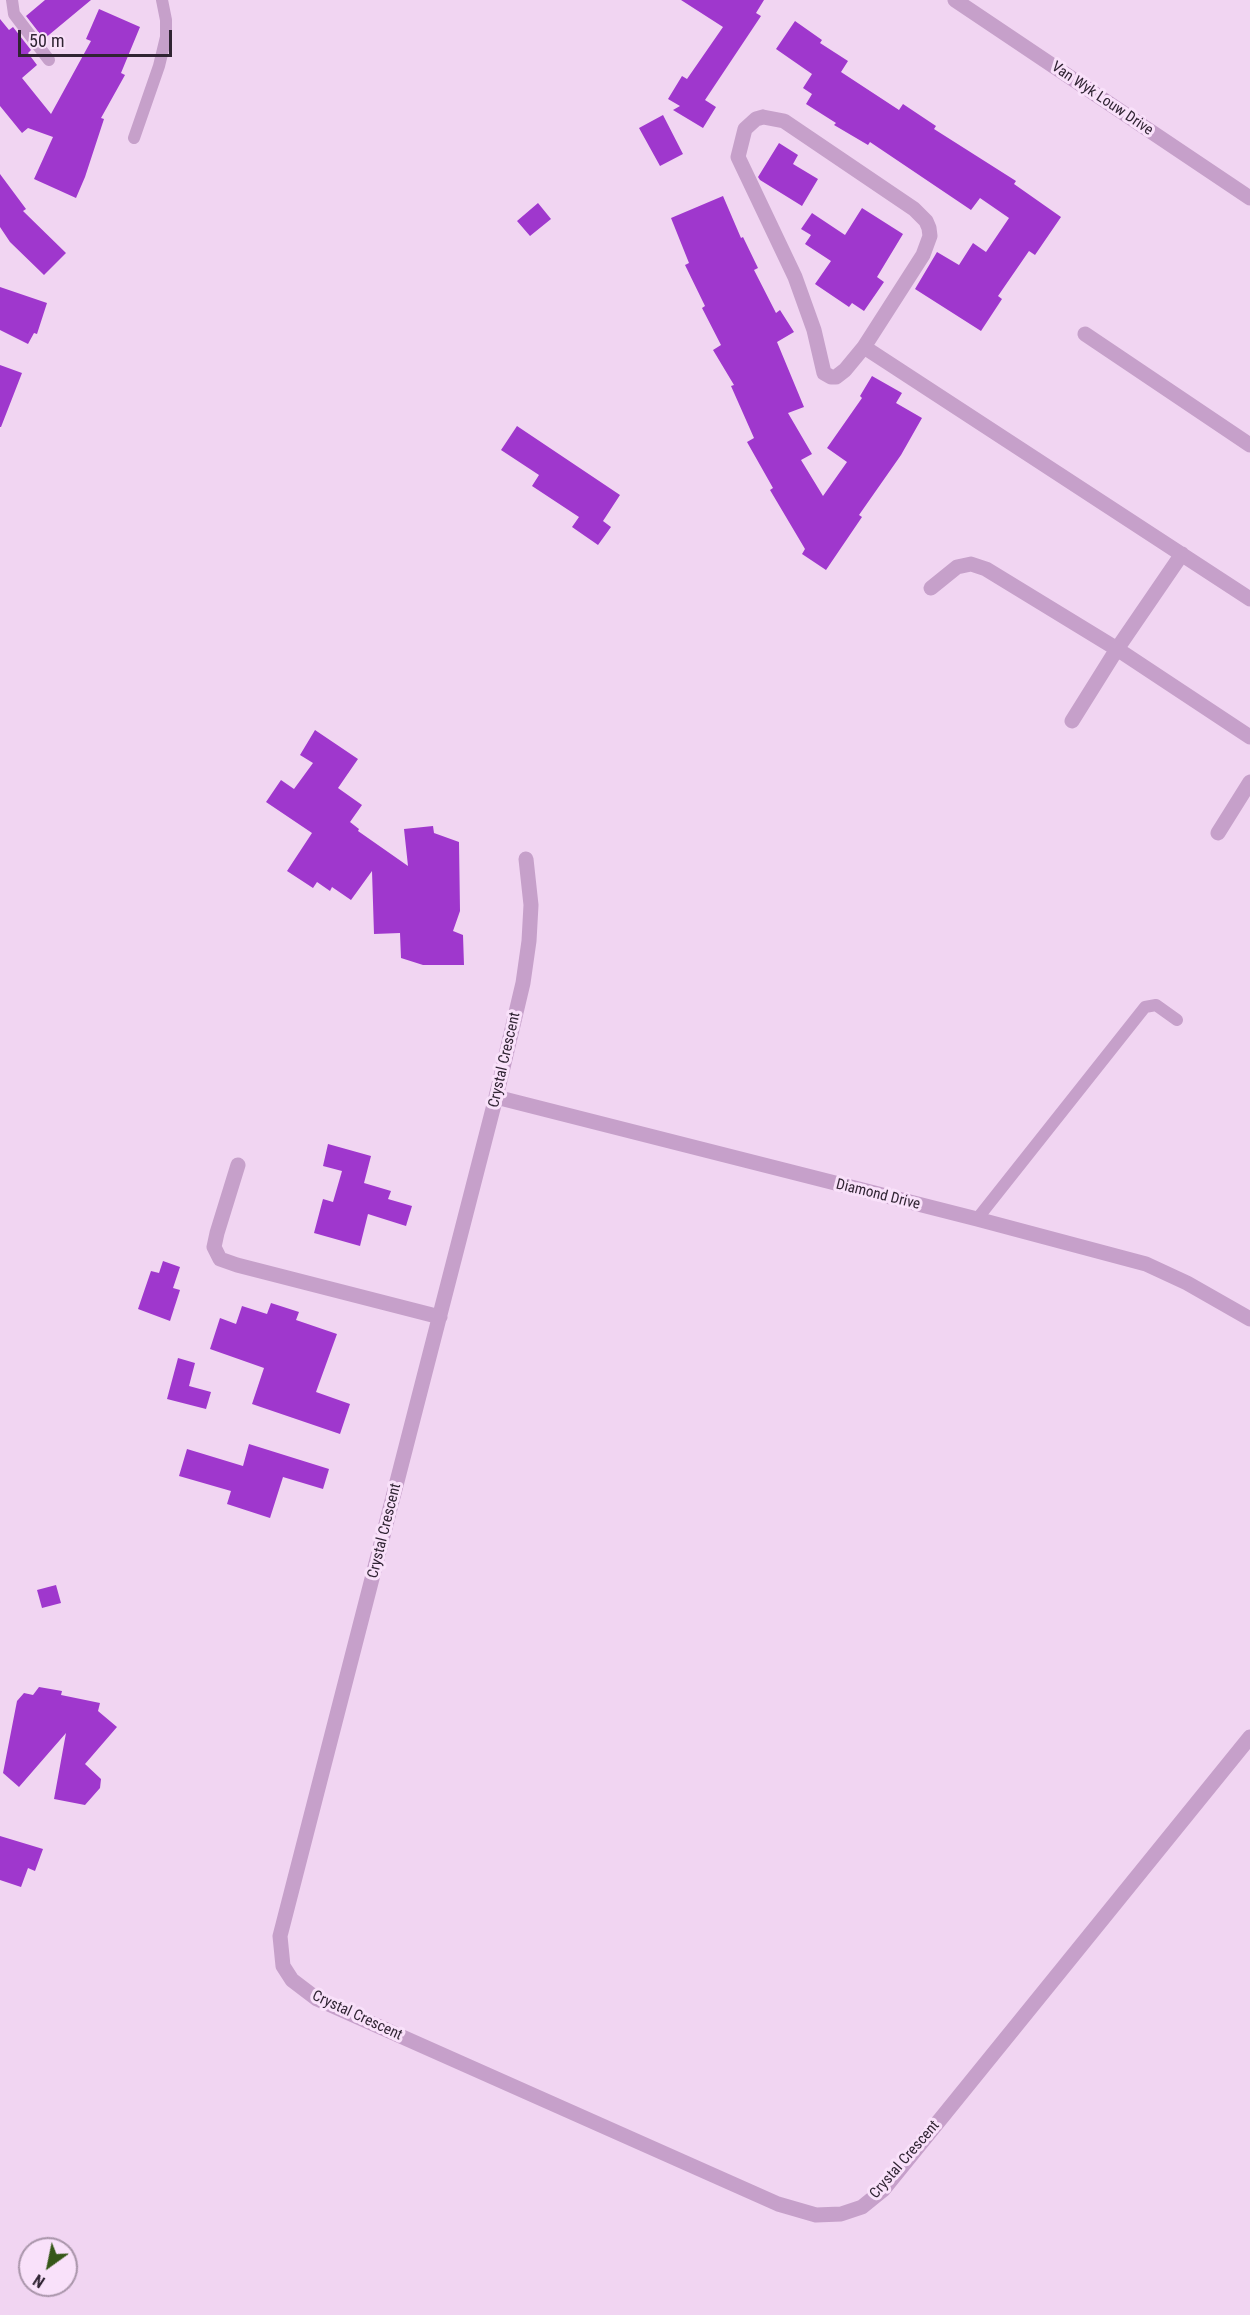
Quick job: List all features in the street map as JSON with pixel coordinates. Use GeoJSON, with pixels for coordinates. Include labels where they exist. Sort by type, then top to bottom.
{"type":"FeatureCollection","features":[{"type":"Feature","properties":{"kind":"street","name":"Van Wyk Louw Drive"},"geometry":{"type":"LineString","coordinates":[[955,0],[1250,198]]}},
{"type":"Feature","properties":{"kind":"street"},"geometry":{"type":"LineString","coordinates":[[763,117],[784,121],[914,208],[926,221],[930,236],[923,255],[864,347],[839,375],[831,377],[824,373],[814,330],[795,277],[738,157],[745,129],[756,119],[763,117]]}},
{"type":"Feature","properties":{"kind":"street"},"geometry":{"type":"LineString","coordinates":[[1085,334],[1250,445]]}},
{"type":"Feature","properties":{"kind":"street"},"geometry":{"type":"LineString","coordinates":[[864,347],[1250,599]]}},
{"type":"Feature","properties":{"kind":"street"},"geometry":{"type":"LineString","coordinates":[[1072,721],[1117,649],[1182,554]]}},
{"type":"Feature","properties":{"kind":"street"},"geometry":{"type":"LineString","coordinates":[[931,588],[957,567],[971,564],[986,569],[1117,649],[1250,737]]}},
{"type":"Feature","properties":{"kind":"street"},"geometry":{"type":"LineString","coordinates":[[1218,833],[1250,782]]}},
{"type":"Feature","properties":{"kind":"street","name":"Crystal Crescent"},"geometry":{"type":"LineString","coordinates":[[526,859],[531,905],[523,983],[440,1317],[280,1936],[281,1956],[287,1974],[298,1986],[317,1999],[778,2204],[810,2214],[842,2214],[862,2207],[883,2190],[1250,1737]]}},
{"type":"Feature","properties":{"kind":"street","name":"Diamond Drive"},"geometry":{"type":"LineString","coordinates":[[496,1097],[1146,1264],[1187,1282],[1250,1319]]}},
{"type":"Feature","properties":{"kind":"street"},"geometry":{"type":"LineString","coordinates":[[238,1165],[214,1247],[220,1259],[440,1317]]}},
{"type":"Feature","properties":{"kind":"lane"},"geometry":{"type":"LineString","coordinates":[[12,0],[14,15],[49,60]]}},
{"type":"Feature","properties":{"kind":"lane"},"geometry":{"type":"LineString","coordinates":[[134,138],[159,66],[166,37],[166,20],[162,0]]}},
{"type":"Feature","properties":{"kind":"lane"},"geometry":{"type":"LineString","coordinates":[[977,1219],[1146,1007],[1156,1005],[1177,1020]]}},
{"type":"Feature","properties":{"kind":"building"},"geometry":{"type":"Polygon","coordinates":[[[45,0],[91,0],[44,39],[26,16],[45,0]]]}},
{"type":"Feature","properties":{"kind":"building"},"geometry":{"type":"Polygon","coordinates":[[[681,0],[764,0],[756,13],[761,16],[705,100],[716,107],[703,128],[673,110],[680,106],[668,99],[682,76],[687,79],[723,27],[681,0]]]}},
{"type":"Feature","properties":{"kind":"building"},"geometry":{"type":"Polygon","coordinates":[[[99,9],[140,27],[121,73],[125,75],[101,118],[104,119],[76,198],[34,179],[53,137],[28,128],[22,133],[0,106],[0,19],[9,30],[13,27],[31,50],[28,53],[37,65],[22,78],[51,114],[91,41],[86,39],[99,9]]]}},
{"type":"Feature","properties":{"kind":"building"},"geometry":{"type":"Polygon","coordinates":[[[795,21],[822,40],[820,43],[848,61],[841,72],[899,110],[903,104],[936,126],[934,129],[1016,181],[1014,184],[1061,217],[1035,255],[1029,251],[998,296],[1002,299],[981,331],[915,289],[937,252],[959,265],[973,243],[986,252],[1009,218],[980,198],[971,210],[870,142],[868,145],[834,125],[836,123],[806,104],[812,94],[803,88],[812,74],[776,49],[795,21]]]}},
{"type":"Feature","properties":{"kind":"building"},"geometry":{"type":"Polygon","coordinates":[[[663,115],[683,154],[660,166],[639,128],[663,115]]]}},
{"type":"Feature","properties":{"kind":"building"},"geometry":{"type":"Polygon","coordinates":[[[779,143],[798,155],[793,164],[818,179],[802,206],[758,177],[779,143]]]}},
{"type":"Feature","properties":{"kind":"building"},"geometry":{"type":"Polygon","coordinates":[[[0,174],[26,209],[23,211],[66,253],[44,275],[10,242],[0,227],[0,174]]]}},
{"type":"Feature","properties":{"kind":"building"},"geometry":{"type":"Polygon","coordinates":[[[723,196],[741,238],[743,237],[758,268],[754,270],[776,313],[780,310],[794,332],[777,342],[804,407],[788,413],[812,454],[801,460],[823,496],[847,462],[827,448],[862,398],[860,396],[872,376],[902,393],[896,403],[922,418],[901,455],[859,515],[862,517],[826,570],[802,554],[805,549],[770,490],[773,488],[747,442],[754,438],[731,386],[734,385],[713,350],[721,345],[702,308],[705,306],[685,265],[689,263],[671,218],[723,196]]]}},
{"type":"Feature","properties":{"kind":"building"},"geometry":{"type":"Polygon","coordinates":[[[538,203],[551,219],[530,236],[517,221],[538,203]]]}},
{"type":"Feature","properties":{"kind":"building"},"geometry":{"type":"Polygon","coordinates":[[[862,208],[903,234],[877,277],[884,282],[864,311],[852,303],[849,307],[815,284],[831,261],[805,244],[811,235],[801,229],[812,213],[845,235],[862,208]]]}},
{"type":"Feature","properties":{"kind":"building"},"geometry":{"type":"Polygon","coordinates":[[[0,287],[47,303],[37,334],[34,333],[28,344],[0,330],[0,287]]]}},
{"type":"Feature","properties":{"kind":"building"},"geometry":{"type":"Polygon","coordinates":[[[0,365],[22,373],[1,427],[0,427],[0,365]]]}},
{"type":"Feature","properties":{"kind":"building"},"geometry":{"type":"Polygon","coordinates":[[[517,426],[620,495],[603,521],[611,527],[598,545],[572,527],[579,517],[532,486],[539,475],[501,450],[517,426]]]}},
{"type":"Feature","properties":{"kind":"building"},"geometry":{"type":"Polygon","coordinates":[[[315,730],[358,759],[338,788],[362,805],[350,822],[359,829],[358,831],[408,866],[404,829],[433,826],[434,833],[459,842],[460,911],[453,931],[463,935],[464,965],[423,965],[401,958],[400,933],[374,934],[372,871],[351,900],[332,887],[330,891],[317,882],[313,888],[287,871],[312,833],[266,802],[281,780],[294,789],[313,763],[300,755],[315,730]]]}},
{"type":"Feature","properties":{"kind":"building"},"geometry":{"type":"Polygon","coordinates":[[[328,1144],[371,1156],[364,1183],[391,1191],[388,1199],[412,1206],[406,1226],[368,1214],[360,1246],[314,1233],[323,1199],[333,1202],[342,1171],[323,1166],[328,1144]]]}},
{"type":"Feature","properties":{"kind":"building"},"geometry":{"type":"Polygon","coordinates":[[[163,1261],[180,1267],[173,1288],[180,1290],[170,1321],[138,1309],[151,1271],[159,1273],[163,1261]]]}},
{"type":"Feature","properties":{"kind":"building"},"geometry":{"type":"Polygon","coordinates":[[[271,1303],[299,1312],[296,1320],[337,1334],[316,1392],[350,1404],[340,1434],[252,1404],[264,1368],[210,1349],[220,1318],[236,1324],[242,1306],[267,1314],[271,1303]]]}},
{"type":"Feature","properties":{"kind":"building"},"geometry":{"type":"Polygon","coordinates":[[[178,1358],[195,1363],[189,1386],[211,1392],[206,1409],[167,1399],[178,1358]]]}},
{"type":"Feature","properties":{"kind":"building"},"geometry":{"type":"Polygon","coordinates":[[[249,1444],[329,1469],[323,1489],[283,1477],[270,1518],[227,1504],[231,1491],[179,1476],[187,1449],[243,1466],[249,1444]]]}},
{"type":"Feature","properties":{"kind":"building"},"geometry":{"type":"Polygon","coordinates":[[[56,1585],[61,1603],[42,1608],[37,1590],[56,1585]]]}},
{"type":"Feature","properties":{"kind":"building"},"geometry":{"type":"Polygon","coordinates":[[[39,1687],[62,1691],[61,1695],[100,1703],[98,1711],[117,1727],[85,1764],[101,1779],[100,1788],[85,1805],[54,1799],[66,1733],[19,1787],[3,1773],[17,1701],[24,1693],[33,1695],[39,1687]]]}},
{"type":"Feature","properties":{"kind":"building"},"geometry":{"type":"Polygon","coordinates":[[[0,1836],[43,1849],[35,1871],[28,1868],[21,1887],[0,1880],[0,1836]]]}}]}
